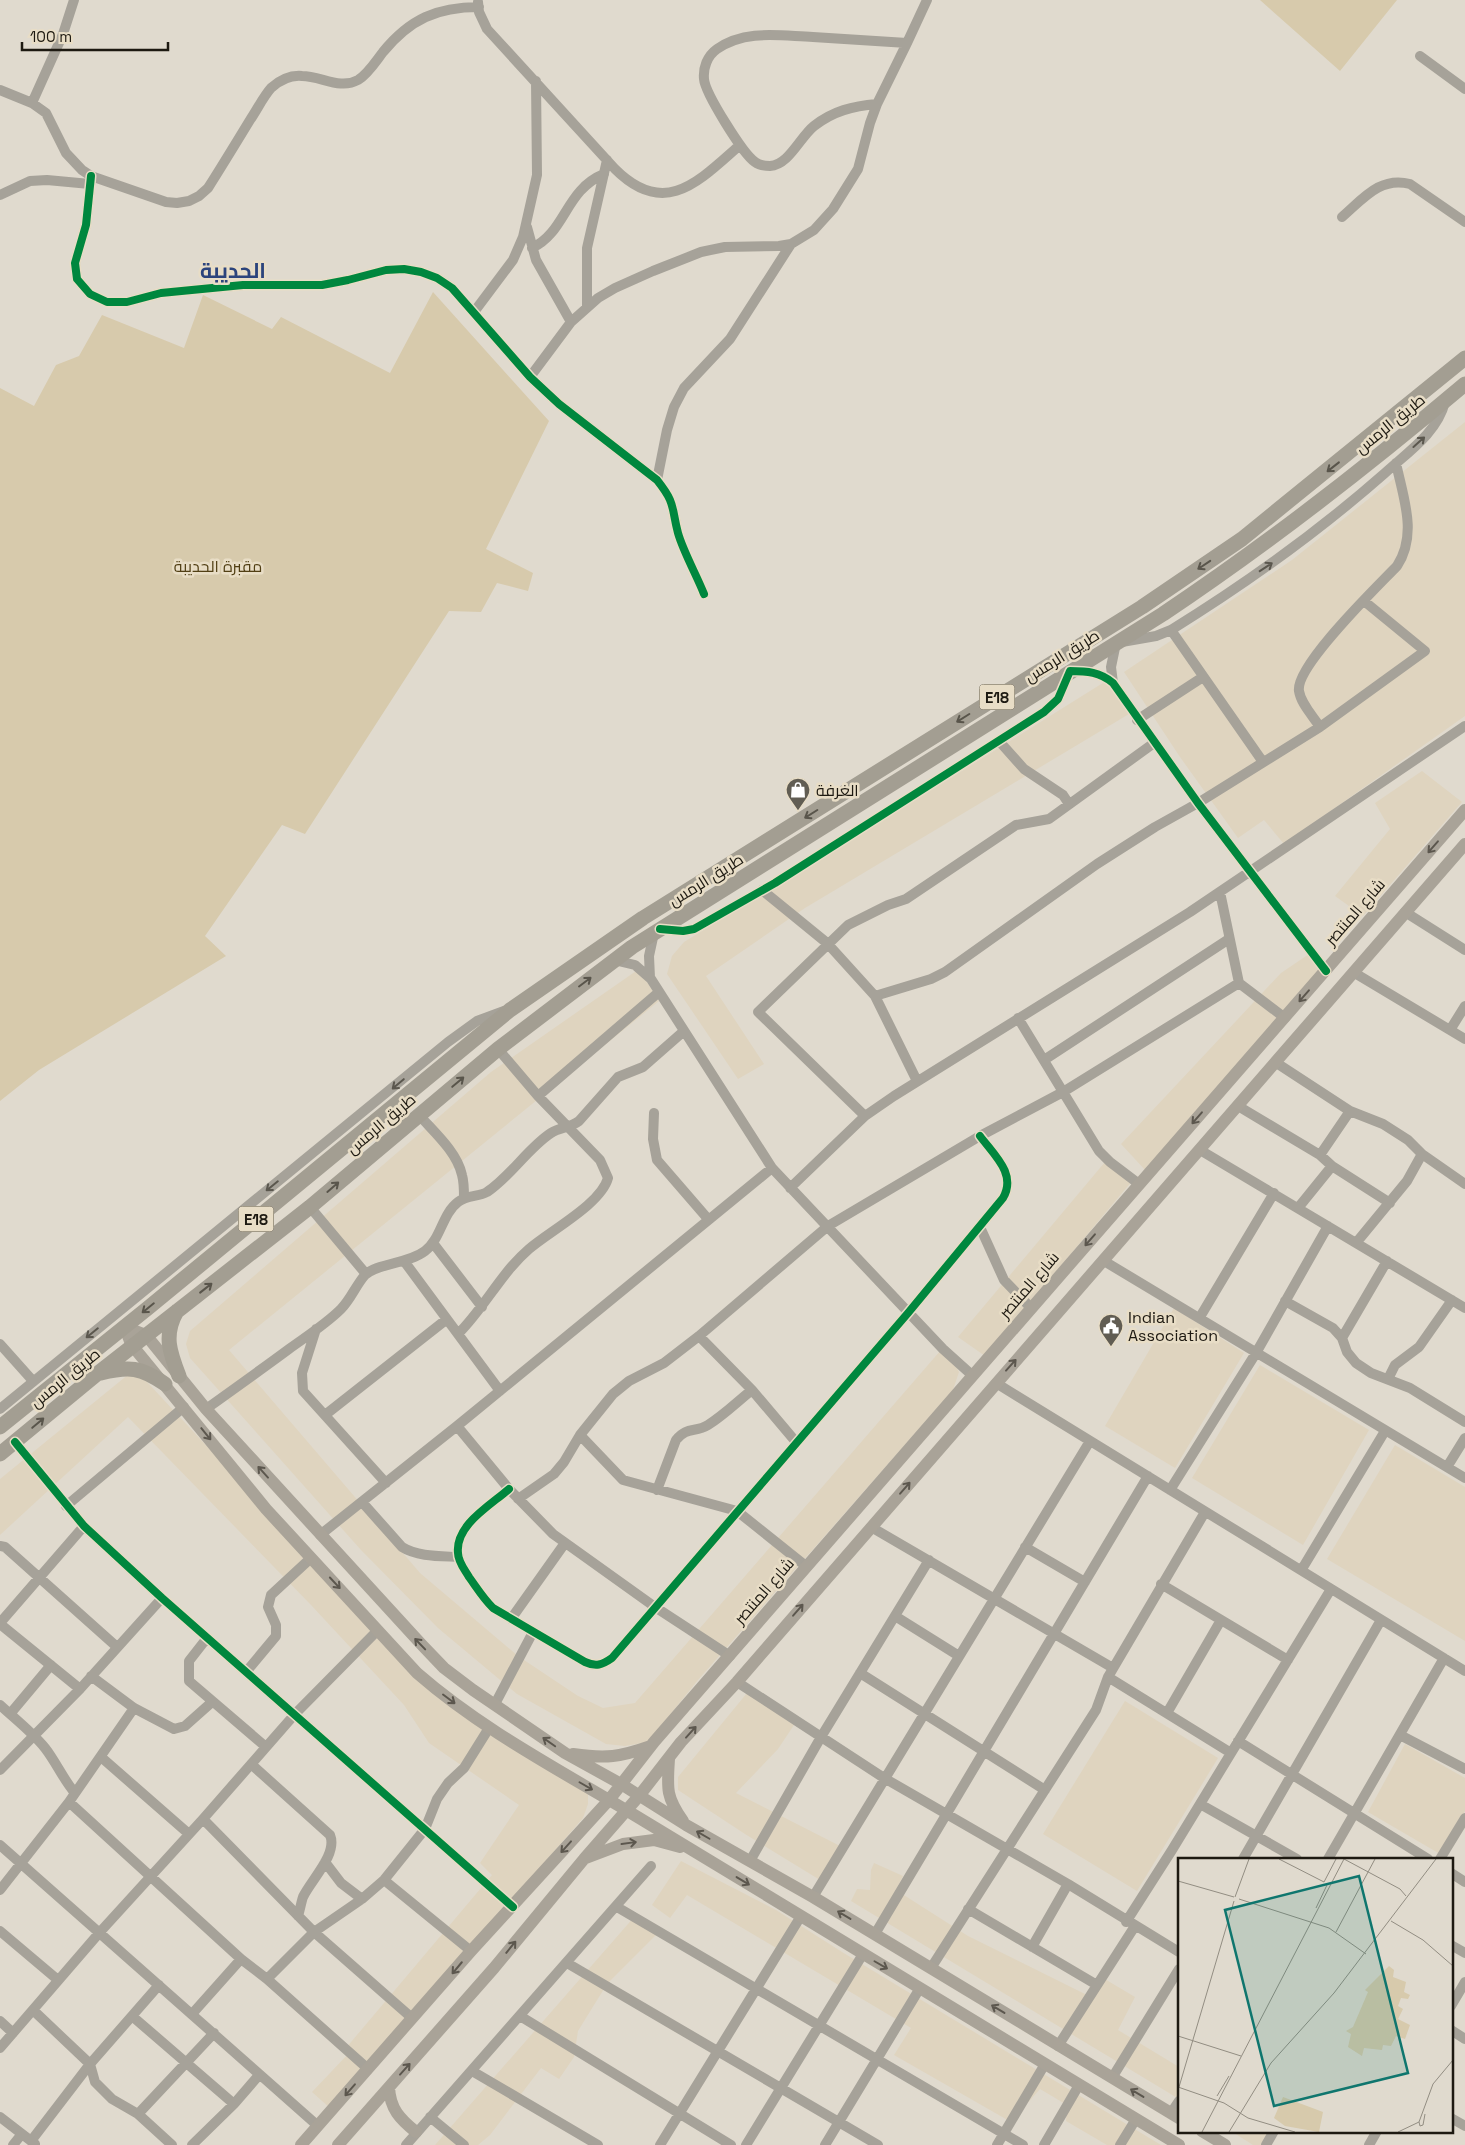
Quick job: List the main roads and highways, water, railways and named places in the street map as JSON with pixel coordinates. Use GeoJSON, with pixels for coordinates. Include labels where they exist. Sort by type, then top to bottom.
{"type":"FeatureCollection","features":[{"type":"Feature","properties":{"kind":"highway","name":"طريق الرمس"},"geometry":{"type":"LineString","coordinates":[[0,1427],[124,1329],[510,1010],[642,918],[1125,618],[1202,566],[1264,522],[1465,358]]}},
{"type":"Feature","properties":{"kind":"highway","name":"طريق الرمس"},"geometry":{"type":"LineString","coordinates":[[0,1454],[132,1346],[310,1207],[498,1049],[614,960],[1229,570],[1336,490],[1465,384]]}},
{"type":"Feature","properties":{"kind":"highway"},"geometry":{"type":"LineString","coordinates":[[177,1311],[170,1325],[168,1341],[171,1356],[179,1376]]}},
{"type":"Feature","properties":{"kind":"highway"},"geometry":{"type":"LineString","coordinates":[[97,1374],[132,1368],[150,1374],[165,1384]]}},
{"type":"Feature","properties":{"kind":"main road","name":"شارع المنتصر"},"geometry":{"type":"LineString","coordinates":[[301,2145],[367,2068],[609,1800],[651,1746],[1465,810]]}},
{"type":"Feature","properties":{"kind":"main road"},"geometry":{"type":"LineString","coordinates":[[338,2145],[494,1968],[639,1796],[681,1742],[737,1682],[1465,844]]}},
{"type":"Feature","properties":{"kind":"main road"},"geometry":{"type":"LineString","coordinates":[[124,1329],[138,1331],[146,1335],[206,1408],[320,1535],[444,1668],[473,1690],[565,1753],[621,1784],[686,1825],[813,1896],[1058,2046],[1175,2115]]}},
{"type":"Feature","properties":{"kind":"main road"},"geometry":{"type":"LineString","coordinates":[[124,1329],[132,1346],[266,1509],[430,1684],[489,1728],[1179,2145]]}},
{"type":"Feature","properties":{"kind":"main road"},"geometry":{"type":"LineString","coordinates":[[266,1509],[276,1500],[284,1501],[310,1531],[320,1535]]}},
{"type":"Feature","properties":{"kind":"main road"},"geometry":{"type":"LineString","coordinates":[[565,1753],[598,1758],[623,1756],[651,1746]]}},
{"type":"Feature","properties":{"kind":"main road"},"geometry":{"type":"LineString","coordinates":[[669,1759],[667,1784],[671,1803],[686,1825]]}},
{"type":"Feature","properties":{"kind":"main road"},"geometry":{"type":"LineString","coordinates":[[584,1859],[623,1844],[654,1840],[694,1851]]}},
{"type":"Feature","properties":{"kind":"main road"},"geometry":{"type":"LineString","coordinates":[[389,2087],[389,2098],[393,2109],[399,2119],[416,2132]]}},
{"type":"Feature","properties":{"kind":"main road"},"geometry":{"type":"LineString","coordinates":[[1204,2132],[1225,2145]]}},
{"type":"Feature","properties":{"kind":"place","name":"الغرفة"},"geometry":{"type":"Point","coordinates":[798,811]}},
{"type":"Feature","properties":{"kind":"place","name":"Indian Association"},"geometry":{"type":"Point","coordinates":[1111,1347]}},
{"type":"Feature","properties":{"kind":"district","name":"الحديبة"},"geometry":{"type":"Point","coordinates":[233,270]}},
{"type":"Feature","properties":{"kind":"park label","name":"مقبرة الحديبة"},"geometry":{"type":"Point","coordinates":[218,566]}}]}
